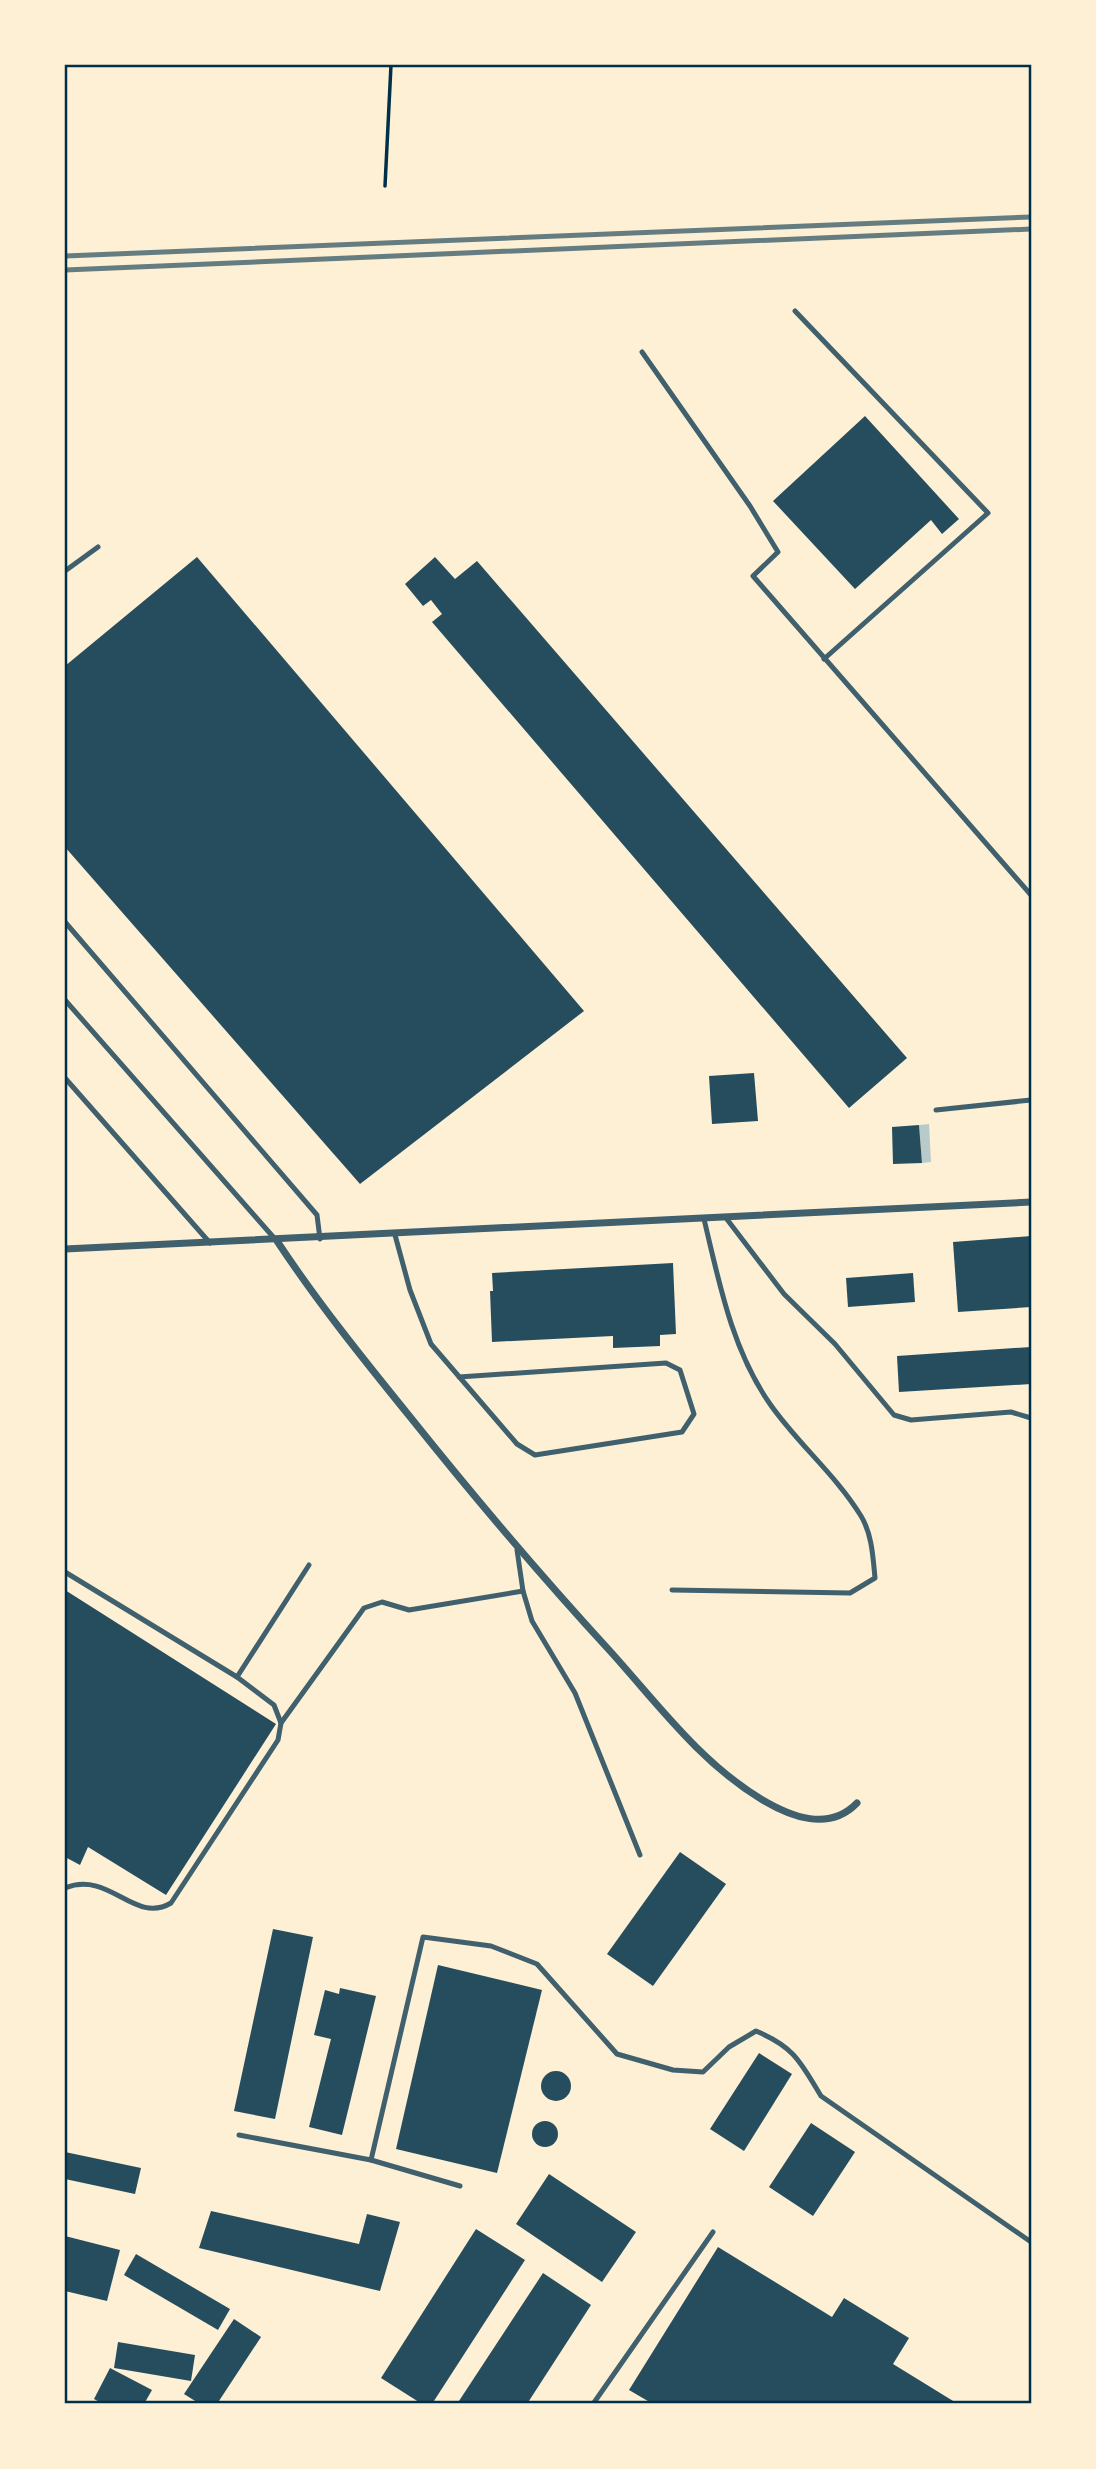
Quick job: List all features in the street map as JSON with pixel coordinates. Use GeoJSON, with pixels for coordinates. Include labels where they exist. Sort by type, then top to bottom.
{"type":"FeatureCollection","features":[{"type":"Feature","properties":{"kind":"street"},"geometry":{"type":"LineString","coordinates":[[65,1249],[320,1239],[1031,1202]]}},
{"type":"Feature","properties":{"kind":"street"},"geometry":{"type":"LineString","coordinates":[[277,1241],[318,1303],[517,1549],[691,1744],[736,1782],[776,1807],[804,1818],[834,1819],[848,1813],[857,1803]]}},
{"type":"Feature","properties":{"kind":"lane"},"geometry":{"type":"LineString","coordinates":[[795,312],[988,513],[824,659]]}},
{"type":"Feature","properties":{"kind":"lane"},"geometry":{"type":"LineString","coordinates":[[642,352],[750,506],[778,552],[753,576],[1031,895]]}},
{"type":"Feature","properties":{"kind":"lane"},"geometry":{"type":"LineString","coordinates":[[65,571],[98,547]]}},
{"type":"Feature","properties":{"kind":"lane"},"geometry":{"type":"LineString","coordinates":[[65,922],[317,1215],[320,1239]]}},
{"type":"Feature","properties":{"kind":"lane"},"geometry":{"type":"LineString","coordinates":[[65,1000],[277,1241]]}},
{"type":"Feature","properties":{"kind":"lane"},"geometry":{"type":"LineString","coordinates":[[65,1078],[210,1243]]}},
{"type":"Feature","properties":{"kind":"lane"},"geometry":{"type":"LineString","coordinates":[[936,1110],[1031,1100]]}},
{"type":"Feature","properties":{"kind":"lane"},"geometry":{"type":"LineString","coordinates":[[726,1218],[784,1294],[835,1344],[894,1415],[911,1420],[1011,1412],[1031,1418]]}},
{"type":"Feature","properties":{"kind":"lane"},"geometry":{"type":"LineString","coordinates":[[673,1590],[850,1593],[875,1578],[871,1543],[862,1517],[769,1404],[751,1371],[727,1315],[704,1219]]}},
{"type":"Feature","properties":{"kind":"lane"},"geometry":{"type":"LineString","coordinates":[[395,1235],[410,1290],[431,1344],[458,1377],[517,1444],[535,1455],[682,1432],[694,1414],[680,1370],[666,1363],[458,1377]]}},
{"type":"Feature","properties":{"kind":"lane"},"geometry":{"type":"LineString","coordinates":[[517,1549],[523,1591],[532,1621],[575,1693],[640,1855]]}},
{"type":"Feature","properties":{"kind":"lane"},"geometry":{"type":"LineString","coordinates":[[237,1677],[309,1565]]}},
{"type":"Feature","properties":{"kind":"lane"},"geometry":{"type":"LineString","coordinates":[[65,1572],[237,1677],[275,1705],[281,1723]]}},
{"type":"Feature","properties":{"kind":"lane"},"geometry":{"type":"LineString","coordinates":[[65,1888],[95,1883],[145,1908],[158,1909],[171,1903],[278,1740],[281,1723],[364,1608],[382,1602],[409,1610],[523,1591]]}},
{"type":"Feature","properties":{"kind":"lane"},"geometry":{"type":"LineString","coordinates":[[371,2160],[423,1937],[491,1947],[537,1964],[617,2054],[673,2070],[704,2072],[729,2047],[756,2031],[782,2042],[803,2066],[821,2096],[1031,2242]]}},
{"type":"Feature","properties":{"kind":"lane"},"geometry":{"type":"LineString","coordinates":[[239,2135],[371,2160],[460,2186]]}},
{"type":"Feature","properties":{"kind":"lane"},"geometry":{"type":"LineString","coordinates":[[593,2404],[713,2232]]}},
{"type":"Feature","properties":{"kind":"path"},"geometry":{"type":"LineString","coordinates":[[385,186],[391,65]]}},
{"type":"Feature","properties":{"kind":"shaded area"},"geometry":{"type":"Polygon","coordinates":[[[929,1124],[931,1162],[922,1163],[919,1125],[929,1124]]]}},
{"type":"Feature","properties":{"kind":"building"},"geometry":{"type":"Polygon","coordinates":[[[865,416],[959,519],[942,534],[931,520],[855,589],[773,501],[865,416]]]}},
{"type":"Feature","properties":{"kind":"building"},"geometry":{"type":"Polygon","coordinates":[[[197,557],[584,1011],[360,1184],[65,847],[65,666],[197,557]]]}},
{"type":"Feature","properties":{"kind":"building"},"geometry":{"type":"Polygon","coordinates":[[[435,557],[455,579],[477,561],[907,1058],[849,1108],[432,622],[442,614],[431,600],[423,606],[405,584],[435,557]]]}},
{"type":"Feature","properties":{"kind":"building"},"geometry":{"type":"Polygon","coordinates":[[[754,1073],[758,1121],[712,1124],[709,1076],[754,1073]]]}},
{"type":"Feature","properties":{"kind":"building"},"geometry":{"type":"Polygon","coordinates":[[[919,1125],[922,1163],[893,1164],[892,1127],[919,1125]]]}},
{"type":"Feature","properties":{"kind":"building"},"geometry":{"type":"Polygon","coordinates":[[[1031,1236],[1031,1307],[958,1312],[953,1242],[1031,1236]]]}},
{"type":"Feature","properties":{"kind":"building"},"geometry":{"type":"Polygon","coordinates":[[[673,1263],[676,1334],[660,1335],[660,1346],[613,1348],[613,1336],[492,1342],[492,1273],[673,1263]]]}},
{"type":"Feature","properties":{"kind":"building"},"geometry":{"type":"Polygon","coordinates":[[[913,1273],[915,1302],[848,1307],[846,1278],[913,1273]]]}},
{"type":"Feature","properties":{"kind":"building"},"geometry":{"type":"Polygon","coordinates":[[[1031,1347],[1031,1384],[899,1392],[897,1356],[1031,1347]]]}},
{"type":"Feature","properties":{"kind":"building"},"geometry":{"type":"Polygon","coordinates":[[[65,1590],[276,1724],[166,1895],[88,1847],[80,1865],[65,1857],[65,1590]]]}},
{"type":"Feature","properties":{"kind":"building"},"geometry":{"type":"Polygon","coordinates":[[[680,1852],[726,1884],[653,1986],[607,1954],[680,1852]]]}},
{"type":"Feature","properties":{"kind":"building"},"geometry":{"type":"Polygon","coordinates":[[[273,1929],[313,1937],[275,2119],[234,2111],[273,1929]]]}},
{"type":"Feature","properties":{"kind":"building"},"geometry":{"type":"Polygon","coordinates":[[[438,1965],[542,1990],[497,2173],[396,2149],[438,1965]]]}},
{"type":"Feature","properties":{"kind":"building"},"geometry":{"type":"Polygon","coordinates":[[[340,1988],[376,1996],[342,2135],[309,2127],[331,2039],[314,2035],[325,1990],[339,1994],[340,1988]]]}},
{"type":"Feature","properties":{"kind":"building"},"geometry":{"type":"Polygon","coordinates":[[[759,2053],[792,2074],[744,2151],[710,2129],[759,2053]]]}},
{"type":"Feature","properties":{"kind":"building"},"geometry":{"type":"Polygon","coordinates":[[[556,2071],[567,2075],[571,2086],[567,2097],[556,2101],[545,2097],[541,2086],[545,2075],[556,2071]]]}},
{"type":"Feature","properties":{"kind":"building"},"geometry":{"type":"Polygon","coordinates":[[[545,2121],[554,2125],[558,2134],[554,2143],[545,2147],[536,2143],[532,2134],[536,2125],[545,2121]]]}},
{"type":"Feature","properties":{"kind":"building"},"geometry":{"type":"Polygon","coordinates":[[[811,2123],[855,2152],[813,2216],[769,2187],[811,2123]]]}},
{"type":"Feature","properties":{"kind":"building"},"geometry":{"type":"Polygon","coordinates":[[[65,2152],[141,2168],[135,2194],[65,2179],[65,2152]]]}},
{"type":"Feature","properties":{"kind":"building"},"geometry":{"type":"Polygon","coordinates":[[[549,2174],[636,2232],[602,2282],[516,2224],[549,2174]]]}},
{"type":"Feature","properties":{"kind":"building"},"geometry":{"type":"Polygon","coordinates":[[[211,2211],[359,2244],[367,2214],[400,2222],[380,2291],[199,2248],[211,2211]]]}},
{"type":"Feature","properties":{"kind":"building"},"geometry":{"type":"Polygon","coordinates":[[[476,2229],[525,2260],[432,2404],[422,2404],[381,2378],[476,2229]]]}},
{"type":"Feature","properties":{"kind":"building"},"geometry":{"type":"Polygon","coordinates":[[[65,2236],[120,2250],[107,2301],[65,2291],[65,2236]]]}},
{"type":"Feature","properties":{"kind":"building"},"geometry":{"type":"Polygon","coordinates":[[[718,2247],[832,2317],[844,2298],[909,2338],[893,2364],[958,2404],[653,2404],[629,2390],[718,2247]]]}},
{"type":"Feature","properties":{"kind":"building"},"geometry":{"type":"Polygon","coordinates":[[[136,2254],[230,2309],[218,2330],[124,2275],[136,2254]]]}},
{"type":"Feature","properties":{"kind":"building"},"geometry":{"type":"Polygon","coordinates":[[[543,2273],[591,2305],[527,2404],[457,2404],[543,2273]]]}},
{"type":"Feature","properties":{"kind":"building"},"geometry":{"type":"Polygon","coordinates":[[[234,2319],[261,2337],[217,2404],[200,2404],[184,2394],[234,2319]]]}},
{"type":"Feature","properties":{"kind":"building"},"geometry":{"type":"Polygon","coordinates":[[[118,2342],[195,2355],[191,2381],[114,2368],[118,2342]]]}},
{"type":"Feature","properties":{"kind":"building"},"geometry":{"type":"Polygon","coordinates":[[[110,2368],[152,2390],[144,2404],[103,2404],[94,2399],[110,2368]]]}},
{"type":"Feature","properties":{"kind":"railway"},"geometry":{"type":"LineString","coordinates":[[65,256],[1031,217]]}},
{"type":"Feature","properties":{"kind":"railway"},"geometry":{"type":"LineString","coordinates":[[65,270],[1031,229]]}}]}
